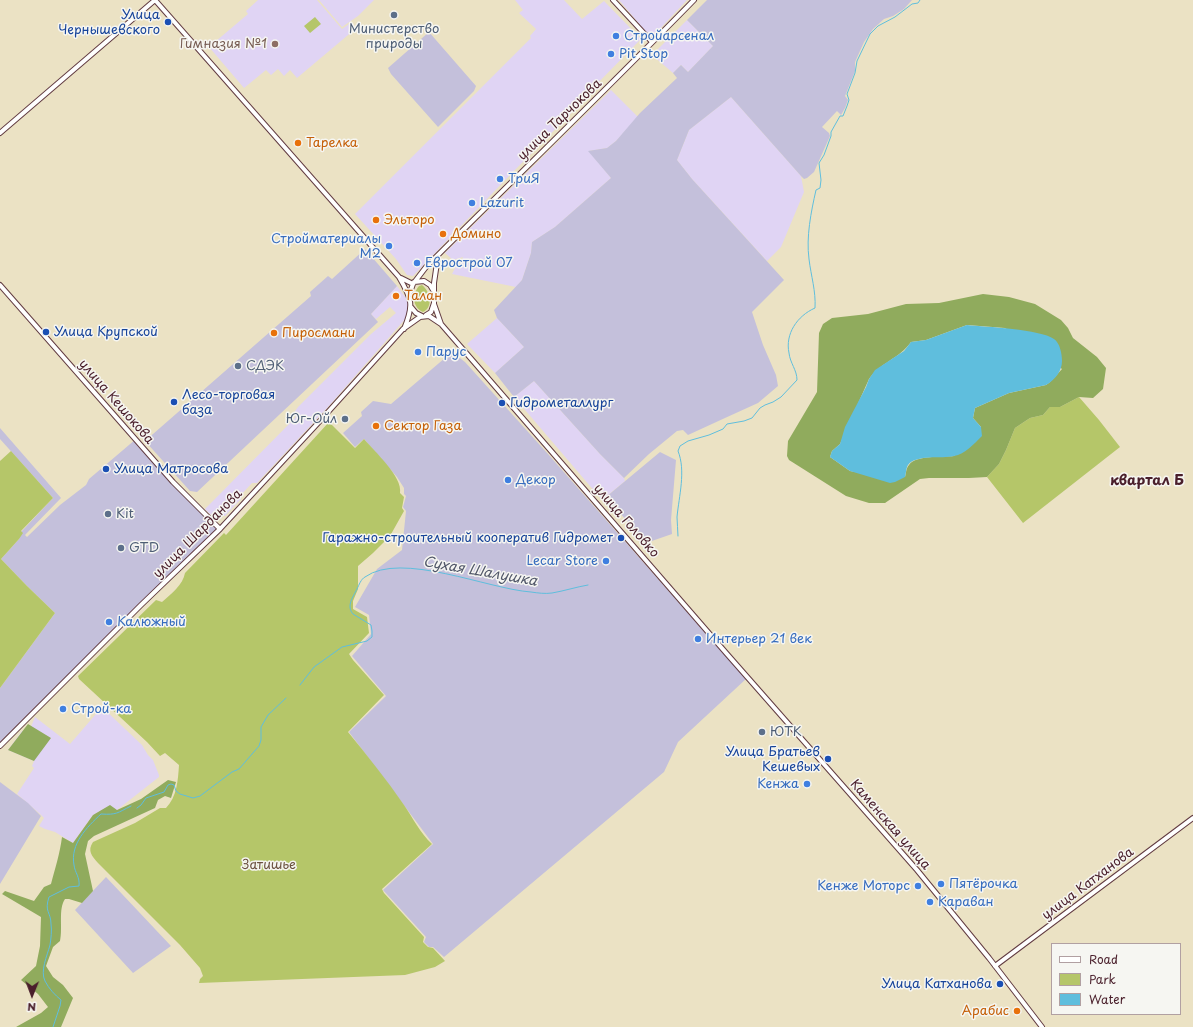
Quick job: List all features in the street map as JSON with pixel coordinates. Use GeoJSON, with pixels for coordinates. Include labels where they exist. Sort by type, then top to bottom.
{"type":"FeatureCollection","features":[{"type":"Feature","properties":{"kind":"street"},"geometry":{"type":"LineString","coordinates":[[0,133],[155,0],[399,277],[409,296],[411,307],[403,329]]}},
{"type":"Feature","properties":{"kind":"street"},"geometry":{"type":"LineString","coordinates":[[613,0],[652,42]]}},
{"type":"Feature","properties":{"kind":"street","name":"улица Тарчокова"},"geometry":{"type":"LineString","coordinates":[[414,283],[439,255],[694,0]]}},
{"type":"Feature","properties":{"kind":"street"},"geometry":{"type":"LineString","coordinates":[[439,255],[433,290],[434,303],[441,324]]}},
{"type":"Feature","properties":{"kind":"street"},"geometry":{"type":"LineString","coordinates":[[399,277],[414,283],[424,281],[430,285],[433,290]]}},
{"type":"Feature","properties":{"kind":"street"},"geometry":{"type":"LineString","coordinates":[[409,296],[414,283]]}},
{"type":"Feature","properties":{"kind":"street","name":"улица Кешокова"},"geometry":{"type":"LineString","coordinates":[[0,285],[173,482],[220,529]]}},
{"type":"Feature","properties":{"kind":"street"},"geometry":{"type":"LineString","coordinates":[[403,329],[431,312],[434,303]]}},
{"type":"Feature","properties":{"kind":"street"},"geometry":{"type":"LineString","coordinates":[[411,307],[416,313],[432,317],[441,324]]}},
{"type":"Feature","properties":{"kind":"street","name":"улица Головко"},"geometry":{"type":"LineString","coordinates":[[441,324],[795,731]]}},
{"type":"Feature","properties":{"kind":"street","name":"улица Шарданова"},"geometry":{"type":"LineString","coordinates":[[0,746],[140,605],[220,529],[320,422],[403,329]]}},
{"type":"Feature","properties":{"kind":"street","name":"Каменская улица"},"geometry":{"type":"LineString","coordinates":[[795,731],[917,870],[995,966],[1042,1027]]}},
{"type":"Feature","properties":{"kind":"street","name":"улица Катханова"},"geometry":{"type":"LineString","coordinates":[[995,966],[1193,818]]}},
{"type":"Feature","properties":{"kind":"shaded area","name":"Гимназия №1"},"geometry":{"type":"Polygon","coordinates":[[[258,0],[317,0],[342,29],[349,24],[354,30],[297,78],[290,70],[284,76],[278,69],[271,75],[266,70],[244,88],[209,47],[248,14],[246,11],[258,0]]]}},
{"type":"Feature","properties":{"kind":"shaded area"},"geometry":{"type":"Polygon","coordinates":[[[319,0],[374,0],[358,16],[342,27],[319,0]]]}},
{"type":"Feature","properties":{"kind":"shaded area"},"geometry":{"type":"Polygon","coordinates":[[[515,0],[564,0],[582,19],[604,1],[641,39],[591,90],[592,92],[413,276],[407,275],[396,259],[355,214],[531,38],[530,36],[536,29],[519,13],[523,10],[515,0]]]}},
{"type":"Feature","properties":{"kind":"shaded area"},"geometry":{"type":"Polygon","coordinates":[[[619,0],[687,0],[657,32],[651,34],[646,32],[619,0]]]}},
{"type":"Feature","properties":{"kind":"shaded area","name":"Гидрометаллург"},"geometry":{"type":"Polygon","coordinates":[[[707,0],[912,0],[904,9],[893,16],[884,19],[873,29],[864,42],[855,62],[855,71],[845,96],[848,100],[845,108],[841,115],[837,111],[822,127],[829,133],[830,136],[814,172],[807,178],[804,179],[801,176],[731,97],[689,130],[677,160],[692,179],[784,280],[752,312],[763,345],[776,375],[778,386],[758,403],[688,435],[683,430],[677,431],[649,454],[624,478],[600,454],[534,381],[514,397],[495,373],[524,347],[497,318],[494,310],[522,280],[531,253],[532,242],[555,227],[611,178],[588,151],[607,148],[616,141],[640,113],[677,78],[673,73],[681,65],[688,72],[713,46],[687,20],[707,0]]]}},
{"type":"Feature","properties":{"kind":"shaded area"},"geometry":{"type":"Polygon","coordinates":[[[687,20],[713,46],[688,72],[681,65],[673,73],[652,55],[687,20]]]}},
{"type":"Feature","properties":{"kind":"shaded area"},"geometry":{"type":"Polygon","coordinates":[[[429,32],[476,86],[474,91],[438,127],[391,74],[388,68],[429,32]]]}},
{"type":"Feature","properties":{"kind":"shaded area"},"geometry":{"type":"Polygon","coordinates":[[[611,90],[638,117],[616,141],[607,148],[589,151],[611,178],[555,227],[532,242],[531,253],[522,280],[516,287],[452,274],[455,268],[461,263],[463,257],[453,260],[445,253],[611,90]]]}},
{"type":"Feature","properties":{"kind":"shaded area"},"geometry":{"type":"Polygon","coordinates":[[[731,97],[801,176],[804,192],[781,247],[767,261],[692,179],[677,160],[689,130],[731,97]]]}},
{"type":"Feature","properties":{"kind":"shaded area","name":"Лесо-торговая база"},"geometry":{"type":"Polygon","coordinates":[[[365,249],[397,286],[371,314],[378,322],[197,492],[190,491],[145,441],[311,296],[310,292],[328,276],[332,279],[365,249]]]}},
{"type":"Feature","properties":{"kind":"shaded area"},"geometry":{"type":"Polygon","coordinates":[[[397,286],[409,302],[407,317],[328,407],[257,483],[252,483],[240,496],[241,499],[225,516],[222,516],[215,511],[211,515],[205,509],[296,417],[293,414],[298,407],[371,334],[396,313],[390,307],[376,319],[371,314],[397,286]]]}},
{"type":"Feature","properties":{"kind":"shaded area"},"geometry":{"type":"Polygon","coordinates":[[[497,318],[524,347],[495,373],[467,344],[497,318]]]}},
{"type":"Feature","properties":{"kind":"shaded area"},"geometry":{"type":"Polygon","coordinates":[[[452,352],[465,362],[548,454],[746,679],[678,742],[664,772],[444,957],[433,947],[429,947],[424,942],[426,937],[383,890],[433,844],[349,732],[386,696],[352,656],[371,634],[369,615],[355,607],[377,569],[402,550],[406,511],[403,507],[406,496],[404,494],[404,488],[397,477],[364,439],[355,447],[343,433],[362,416],[361,412],[373,401],[391,404],[452,352]]]}},
{"type":"Feature","properties":{"kind":"shaded area"},"geometry":{"type":"Polygon","coordinates":[[[534,381],[600,454],[624,478],[625,481],[602,500],[514,397],[534,381]]]}},
{"type":"Feature","properties":{"kind":"shaded area"},"geometry":{"type":"Polygon","coordinates":[[[0,428],[61,498],[25,535],[27,537],[60,505],[86,485],[89,479],[136,439],[220,529],[0,746],[0,688],[55,613],[1,559],[19,539],[21,532],[53,498],[0,439],[0,428]]]}},
{"type":"Feature","properties":{"kind":"shaded area"},"geometry":{"type":"Polygon","coordinates":[[[660,452],[676,460],[671,520],[672,534],[646,543],[606,497],[660,452]]]}},
{"type":"Feature","properties":{"kind":"shaded area"},"geometry":{"type":"Polygon","coordinates":[[[102,707],[142,745],[153,760],[159,777],[117,810],[93,815],[73,843],[55,832],[39,826],[44,818],[17,794],[34,768],[32,766],[34,761],[8,750],[22,731],[30,729],[35,717],[70,744],[102,707]]]}},
{"type":"Feature","properties":{"kind":"shaded area"},"geometry":{"type":"Polygon","coordinates":[[[0,782],[28,803],[41,816],[0,884],[0,782]]]}},
{"type":"Feature","properties":{"kind":"shaded area"},"geometry":{"type":"Polygon","coordinates":[[[106,877],[171,946],[133,973],[75,910],[106,877]]]}},
{"type":"Feature","properties":{"kind":"green space"},"geometry":{"type":"Polygon","coordinates":[[[315,17],[321,24],[310,33],[304,26],[315,17]]]}},
{"type":"Feature","properties":{"kind":"green space"},"geometry":{"type":"Polygon","coordinates":[[[422,285],[427,291],[430,299],[429,307],[423,312],[419,310],[414,300],[417,289],[422,285]]]}},
{"type":"Feature","properties":{"kind":"green space"},"geometry":{"type":"Polygon","coordinates":[[[983,294],[1009,297],[1035,304],[1061,320],[1068,328],[1073,338],[1097,357],[1106,368],[1103,389],[1093,398],[1079,397],[1060,407],[1050,407],[1043,415],[1030,418],[1015,428],[999,464],[987,477],[920,479],[885,503],[869,503],[846,496],[789,460],[787,456],[788,441],[817,392],[819,333],[823,324],[832,318],[868,314],[906,304],[939,303],[983,294]],[[967,325],[926,340],[911,342],[901,353],[879,368],[869,379],[840,444],[832,451],[830,457],[850,471],[905,477],[908,466],[912,462],[930,457],[954,456],[981,427],[973,418],[975,408],[1009,393],[1046,385],[1062,369],[1005,328],[967,325]]]}},
{"type":"Feature","properties":{"kind":"green space"},"geometry":{"type":"Polygon","coordinates":[[[1079,397],[1120,447],[1023,523],[987,477],[999,464],[1015,428],[1030,418],[1043,415],[1050,407],[1060,407],[1079,397]]]}},
{"type":"Feature","properties":{"kind":"green space","name":"Затишье"},"geometry":{"type":"Polygon","coordinates":[[[329,422],[355,448],[364,439],[393,472],[400,487],[400,493],[404,497],[402,508],[404,511],[390,536],[358,566],[358,589],[353,601],[353,609],[367,617],[369,633],[349,654],[384,695],[348,732],[432,844],[382,889],[424,937],[423,942],[428,947],[433,948],[445,961],[435,967],[405,975],[199,983],[203,976],[200,968],[180,945],[98,863],[90,851],[93,842],[135,823],[160,808],[166,808],[170,804],[175,794],[179,765],[165,753],[160,756],[79,679],[78,676],[156,600],[162,602],[173,592],[182,581],[185,573],[224,533],[226,535],[329,422]]]}},
{"type":"Feature","properties":{"kind":"green space"},"geometry":{"type":"Polygon","coordinates":[[[11,451],[53,498],[21,531],[23,533],[19,539],[1,559],[55,613],[0,688],[0,461],[11,451]]]}},
{"type":"Feature","properties":{"kind":"green space"},"geometry":{"type":"Polygon","coordinates":[[[28,724],[51,738],[34,761],[8,750],[28,724]]]}},
{"type":"Feature","properties":{"kind":"green space"},"geometry":{"type":"Polygon","coordinates":[[[168,780],[176,782],[171,798],[165,796],[158,800],[155,808],[94,836],[88,841],[85,854],[93,891],[82,903],[65,899],[61,913],[60,941],[53,947],[46,966],[53,977],[63,985],[73,998],[61,1027],[16,1027],[41,1013],[48,1007],[38,994],[21,980],[36,966],[40,946],[41,917],[2,894],[5,891],[34,901],[44,887],[51,884],[62,837],[73,843],[93,815],[110,805],[117,810],[141,799],[168,780]]]}},
{"type":"Feature","properties":{"kind":"water"},"geometry":{"type":"Polygon","coordinates":[[[967,325],[1025,331],[1037,333],[1054,339],[1059,346],[1062,355],[1062,365],[1059,372],[1052,381],[1046,385],[1009,393],[975,408],[973,418],[981,427],[982,436],[973,445],[966,451],[954,456],[917,459],[907,466],[905,477],[895,482],[890,483],[850,471],[830,457],[832,451],[840,444],[845,427],[875,370],[904,351],[911,342],[926,340],[967,325]]]}},
{"type":"Feature","properties":{"kind":"waterway","name":"Сухая Шалушка"},"geometry":{"type":"LineString","coordinates":[[678,536],[677,517],[682,475],[682,467],[678,451],[680,446],[688,441],[723,429],[727,424],[752,418],[760,408],[781,397],[797,380],[788,346],[794,326],[803,316],[815,308],[815,296],[808,242],[814,198],[816,190],[820,188],[821,180],[819,163],[824,155],[831,132],[840,116],[843,116],[847,106],[849,100],[847,94],[855,73],[857,61],[870,34],[878,26],[895,17],[912,4],[918,3],[920,0]]}},
{"type":"Feature","properties":{"kind":"waterway","name":"Сухая Шалушка"},"geometry":{"type":"LineString","coordinates":[[300,685],[314,667],[342,647],[367,641],[372,637],[371,625],[353,614],[350,605],[362,579],[381,570],[400,568],[422,570],[513,589],[542,593],[552,593],[588,585]]}},
{"type":"Feature","properties":{"kind":"waterway","name":"Сухая Шалушка"},"geometry":{"type":"LineString","coordinates":[[137,808],[146,798],[164,792],[168,785],[171,784],[174,785],[176,791],[180,794],[193,798],[200,796],[232,772],[239,769],[259,746],[261,740],[261,727],[268,715],[286,698]]}},
{"type":"Feature","properties":{"kind":"waterway","name":"Сухая Шалушка"},"geometry":{"type":"LineString","coordinates":[[53,1027],[61,1000],[50,989],[45,981],[43,973],[50,945],[51,934],[51,920],[47,909],[49,897],[69,887],[79,886],[79,880],[75,870],[73,857],[77,843],[90,824],[101,814],[117,813],[131,806]]}},
{"type":"Feature","properties":{"kind":"place","name":"Министерство природы"},"geometry":{"type":"Point","coordinates":[394,15]}},
{"type":"Feature","properties":{"kind":"place","name":"Улица Чернышевского"},"geometry":{"type":"Point","coordinates":[168,22]}},
{"type":"Feature","properties":{"kind":"place","name":"Стройарсенал"},"geometry":{"type":"Point","coordinates":[616,36]}},
{"type":"Feature","properties":{"kind":"place","name":"Гимназия №1"},"geometry":{"type":"Point","coordinates":[275,44]}},
{"type":"Feature","properties":{"kind":"place","name":"Pit Stop"},"geometry":{"type":"Point","coordinates":[611,54]}},
{"type":"Feature","properties":{"kind":"place","name":"Тарелка"},"geometry":{"type":"Point","coordinates":[298,143]}},
{"type":"Feature","properties":{"kind":"place","name":"ТриЯ"},"geometry":{"type":"Point","coordinates":[500,179]}},
{"type":"Feature","properties":{"kind":"place","name":"Lazurit"},"geometry":{"type":"Point","coordinates":[472,203]}},
{"type":"Feature","properties":{"kind":"place","name":"Эльторо"},"geometry":{"type":"Point","coordinates":[376,220]}},
{"type":"Feature","properties":{"kind":"place","name":"Домино"},"geometry":{"type":"Point","coordinates":[443,234]}},
{"type":"Feature","properties":{"kind":"place","name":"Стройматериалы М2"},"geometry":{"type":"Point","coordinates":[389,246]}},
{"type":"Feature","properties":{"kind":"place","name":"Еврострой 07"},"geometry":{"type":"Point","coordinates":[417,263]}},
{"type":"Feature","properties":{"kind":"place","name":"Талан"},"geometry":{"type":"Point","coordinates":[396,296]}},
{"type":"Feature","properties":{"kind":"place","name":"Улица Крупской"},"geometry":{"type":"Point","coordinates":[46,332]}},
{"type":"Feature","properties":{"kind":"place","name":"Пиросмани"},"geometry":{"type":"Point","coordinates":[274,333]}},
{"type":"Feature","properties":{"kind":"place","name":"Парус"},"geometry":{"type":"Point","coordinates":[418,352]}},
{"type":"Feature","properties":{"kind":"place","name":"СДЭК"},"geometry":{"type":"Point","coordinates":[238,366]}},
{"type":"Feature","properties":{"kind":"place","name":"Лесо-торговая база"},"geometry":{"type":"Point","coordinates":[174,402]}},
{"type":"Feature","properties":{"kind":"place","name":"Гидрометаллург"},"geometry":{"type":"Point","coordinates":[502,403]}},
{"type":"Feature","properties":{"kind":"place","name":"Юг-Ойл"},"geometry":{"type":"Point","coordinates":[345,419]}},
{"type":"Feature","properties":{"kind":"place","name":"Сектор Газа"},"geometry":{"type":"Point","coordinates":[376,426]}},
{"type":"Feature","properties":{"kind":"place","name":"Улица Матросова"},"geometry":{"type":"Point","coordinates":[106,469]}},
{"type":"Feature","properties":{"kind":"place","name":"Декор"},"geometry":{"type":"Point","coordinates":[508,480]}},
{"type":"Feature","properties":{"kind":"place","name":"Kit"},"geometry":{"type":"Point","coordinates":[108,514]}},
{"type":"Feature","properties":{"kind":"place","name":"Гаражно-строительный кооператив Гидромет"},"geometry":{"type":"Point","coordinates":[621,538]}},
{"type":"Feature","properties":{"kind":"place","name":"GTD"},"geometry":{"type":"Point","coordinates":[121,548]}},
{"type":"Feature","properties":{"kind":"place","name":"Lecar Store"},"geometry":{"type":"Point","coordinates":[606,561]}},
{"type":"Feature","properties":{"kind":"place","name":"Калюжный"},"geometry":{"type":"Point","coordinates":[109,622]}},
{"type":"Feature","properties":{"kind":"place","name":"Интерьер 21 век"},"geometry":{"type":"Point","coordinates":[698,639]}},
{"type":"Feature","properties":{"kind":"place","name":"Строй-ка"},"geometry":{"type":"Point","coordinates":[63,709]}},
{"type":"Feature","properties":{"kind":"place","name":"ЮТК"},"geometry":{"type":"Point","coordinates":[762,732]}},
{"type":"Feature","properties":{"kind":"place","name":"Улица Братьев Кешевых"},"geometry":{"type":"Point","coordinates":[828,759]}},
{"type":"Feature","properties":{"kind":"place","name":"Кенжа"},"geometry":{"type":"Point","coordinates":[807,784]}},
{"type":"Feature","properties":{"kind":"place","name":"Пятёрочка"},"geometry":{"type":"Point","coordinates":[941,884]}},
{"type":"Feature","properties":{"kind":"place","name":"Кенже Моторс"},"geometry":{"type":"Point","coordinates":[918,886]}},
{"type":"Feature","properties":{"kind":"place","name":"Караван"},"geometry":{"type":"Point","coordinates":[930,902]}},
{"type":"Feature","properties":{"kind":"place","name":"Улица Катханова"},"geometry":{"type":"Point","coordinates":[1000,984]}},
{"type":"Feature","properties":{"kind":"place","name":"Арабис"},"geometry":{"type":"Point","coordinates":[1017,1011]}},
{"type":"Feature","properties":{"kind":"district","name":"квартал Б"},"geometry":{"type":"Point","coordinates":[1147,481]}}]}
